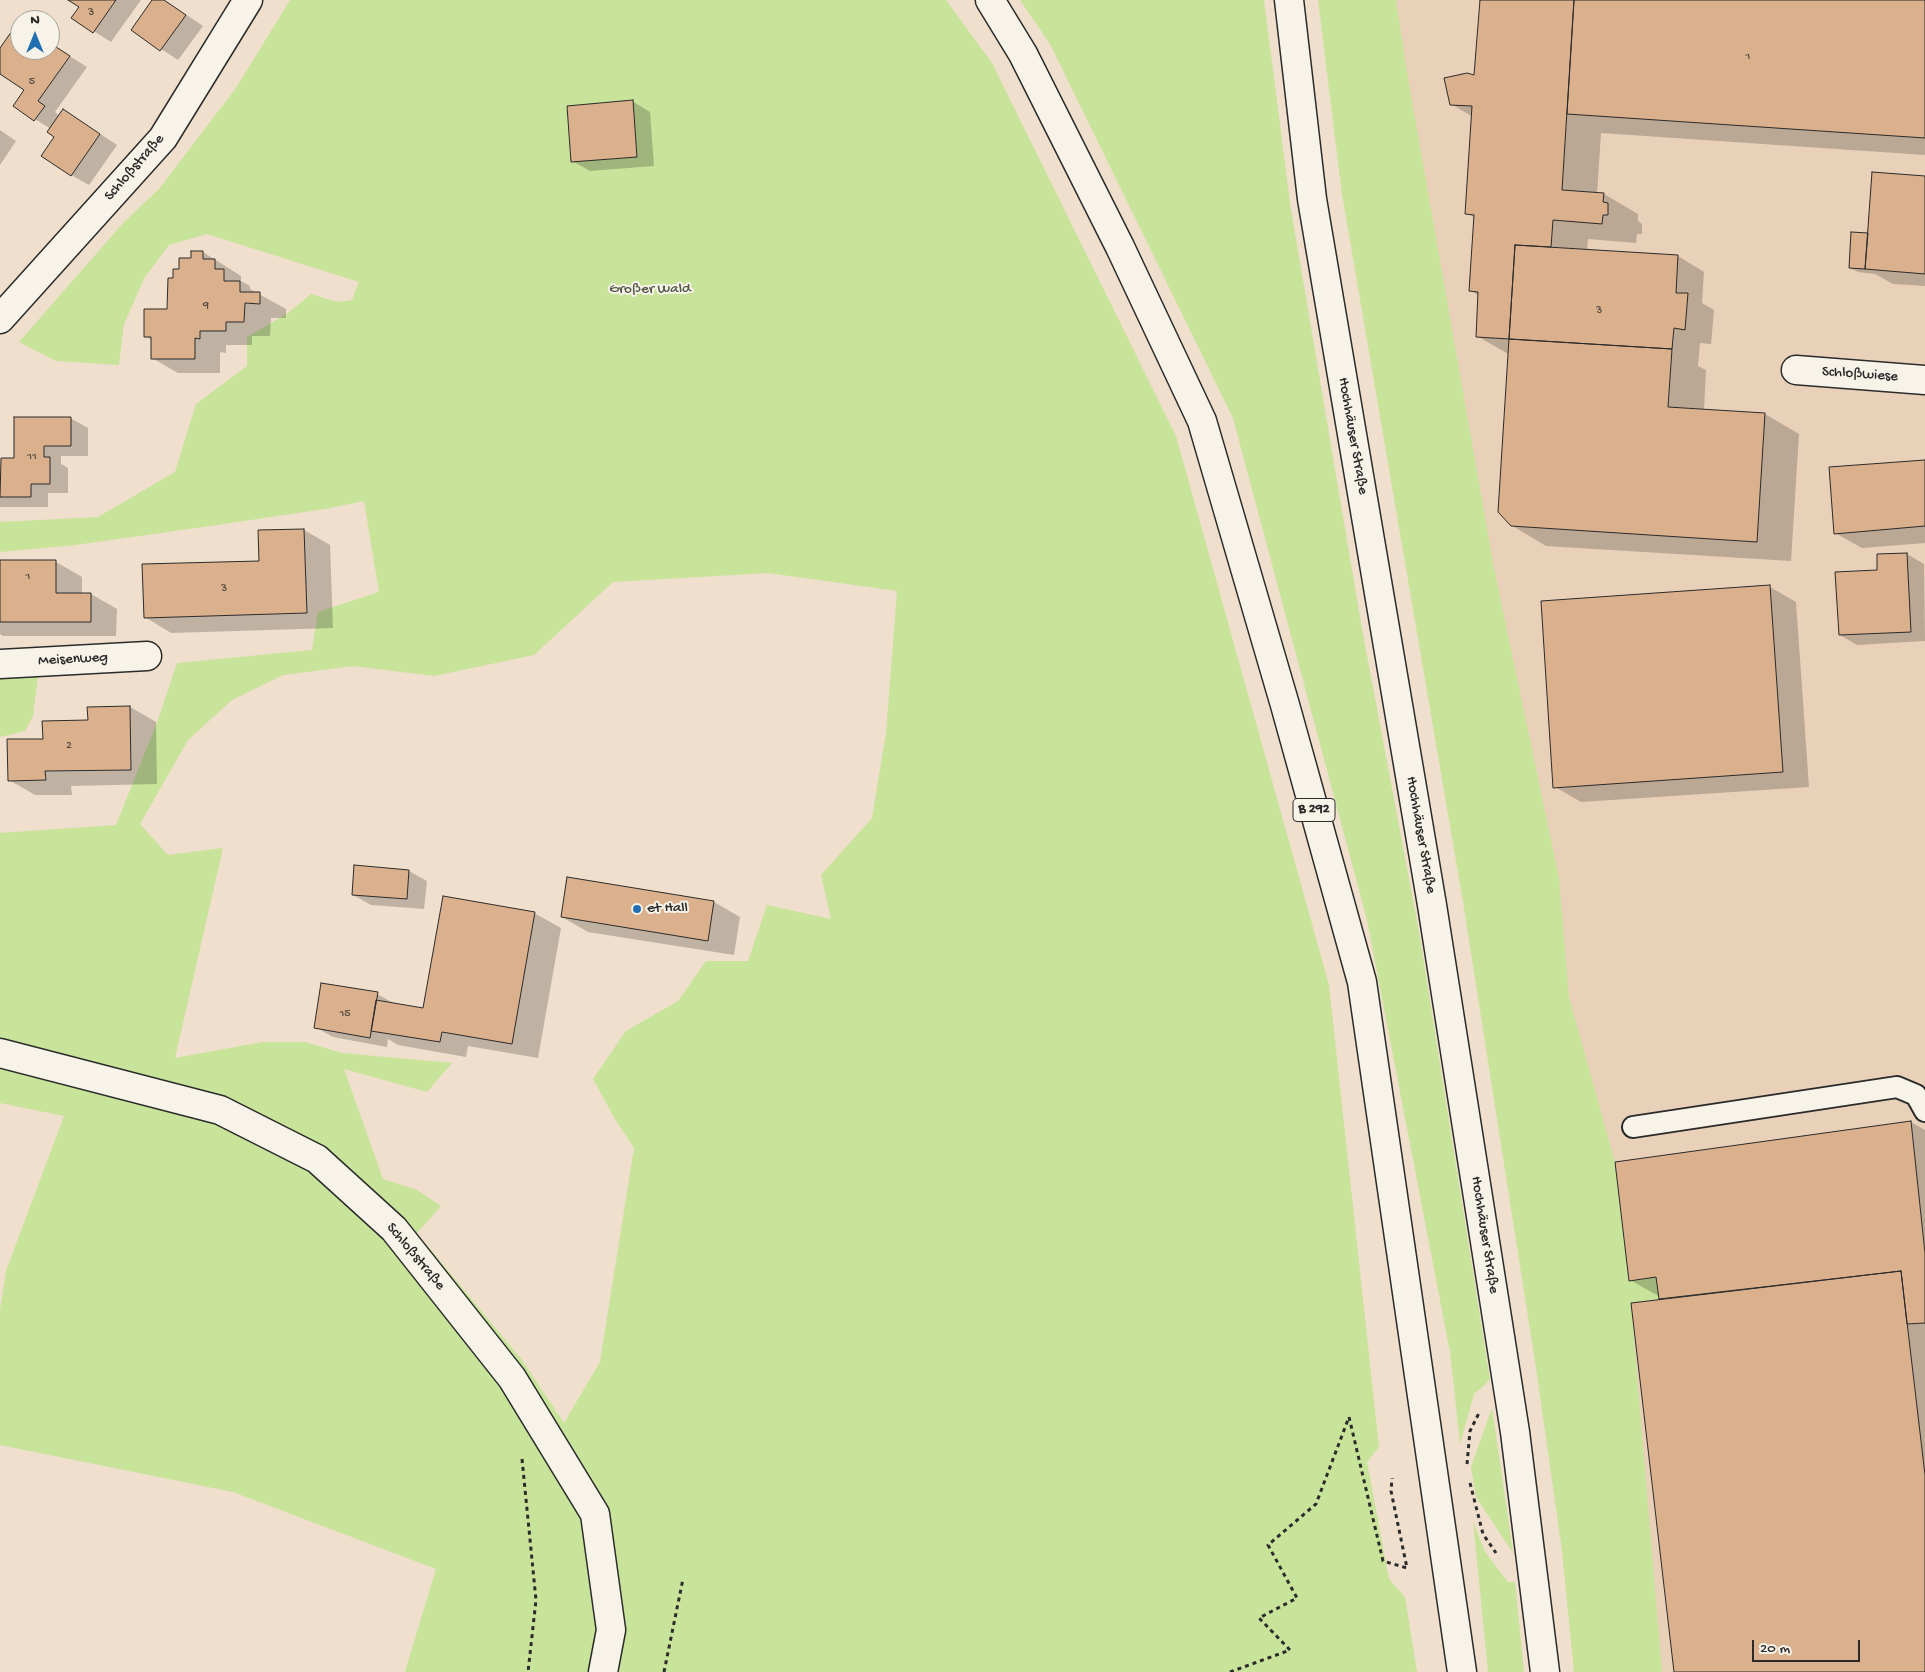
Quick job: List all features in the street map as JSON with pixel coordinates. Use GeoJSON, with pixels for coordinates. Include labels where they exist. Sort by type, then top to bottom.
{"type":"FeatureCollection","features":[{"type":"Feature","properties":{"kind":"main road","name":"Schloßstraße"},"geometry":{"type":"LineString","coordinates":[[0,319],[163,138],[248,0]]}},
{"type":"Feature","properties":{"kind":"main road","name":"B 292"},"geometry":{"type":"LineString","coordinates":[[990,0],[1032,71],[1120,247],[1202,421],[1285,705],[1362,982],[1462,1672]]}},
{"type":"Feature","properties":{"kind":"main road","name":"Hochhäuser Straße"},"geometry":{"type":"LineString","coordinates":[[1289,0],[1312,198],[1432,905],[1508,1384],[1534,1576],[1544,1672]]}},
{"type":"Feature","properties":{"kind":"main road","name":"Schloßwiese"},"geometry":{"type":"LineString","coordinates":[[1796,370],[1925,380]]}},
{"type":"Feature","properties":{"kind":"main road","name":"Meisenweg"},"geometry":{"type":"LineString","coordinates":[[0,664],[147,656]]}},
{"type":"Feature","properties":{"kind":"main road","name":"Schloßstraße"},"geometry":{"type":"LineString","coordinates":[[0,1052],[220,1110],[317,1159],[394,1229],[512,1378],[595,1514],[611,1630],[603,1672]]}},
{"type":"Feature","properties":{"kind":"lane"},"geometry":{"type":"LineString","coordinates":[[1632,1126],[1897,1087],[1916,1095],[1925,1111]]}},
{"type":"Feature","properties":{"kind":"path"},"geometry":{"type":"LineString","coordinates":[[1466,1470],[1470,1431],[1488,1394],[1508,1384]]}},
{"type":"Feature","properties":{"kind":"path"},"geometry":{"type":"LineString","coordinates":[[1230,1672],[1290,1650],[1260,1618],[1297,1598],[1268,1546],[1316,1504],[1349,1417],[1383,1561],[1408,1568],[1392,1491],[1392,1478]]}},
{"type":"Feature","properties":{"kind":"path"},"geometry":{"type":"LineString","coordinates":[[522,1457],[536,1600],[528,1672]]}},
{"type":"Feature","properties":{"kind":"path"},"geometry":{"type":"LineString","coordinates":[[1469,1479],[1483,1534],[1510,1574],[1534,1576]]}},
{"type":"Feature","properties":{"kind":"path"},"geometry":{"type":"LineString","coordinates":[[664,1672],[683,1580]]}},
{"type":"Feature","properties":{"kind":"shaded area"},"geometry":{"type":"Polygon","coordinates":[[[1396,0],[1925,0],[1925,1672],[1609,1672],[1396,0]]]}},
{"type":"Feature","properties":{"kind":"green space","name":"Großer Wald"},"geometry":{"type":"Polygon","coordinates":[[[290,0],[946,0],[992,63],[1176,436],[1329,985],[1379,1447],[1367,1462],[1389,1579],[1405,1597],[1417,1672],[405,1672],[436,1569],[233,1492],[0,1445],[0,1310],[6,1271],[64,1116],[0,1103],[0,833],[116,825],[158,720],[177,663],[312,650],[318,612],[379,592],[364,501],[325,509],[75,545],[0,552],[0,522],[98,517],[175,472],[196,404],[247,366],[247,337],[288,313],[311,294],[337,302],[352,300],[359,282],[207,234],[169,245],[145,277],[124,324],[119,365],[56,361],[19,342],[124,222],[159,189],[236,88],[290,0]],[[768,573],[613,582],[534,655],[434,676],[353,666],[283,675],[232,700],[188,740],[140,824],[168,855],[223,848],[175,1058],[263,1042],[305,1042],[342,1053],[452,1063],[427,1092],[344,1069],[383,1179],[417,1190],[441,1206],[417,1233],[522,1360],[564,1423],[600,1362],[634,1148],[615,1119],[593,1079],[626,1031],[678,1001],[706,961],[748,961],[767,905],[831,919],[821,875],[872,818],[886,733],[897,591],[768,573]]]}},
{"type":"Feature","properties":{"kind":"green space"},"geometry":{"type":"Polygon","coordinates":[[[1020,0],[1264,0],[1290,203],[1362,629],[1419,932],[1490,1380],[1474,1394],[1460,1444],[1450,1352],[1367,920],[1233,418],[1050,44],[1020,0]]]}},
{"type":"Feature","properties":{"kind":"green space"},"geometry":{"type":"Polygon","coordinates":[[[1318,0],[1396,0],[1494,568],[1559,878],[1569,997],[1615,1162],[1629,1281],[1656,1277],[1659,1299],[1631,1303],[1662,1672],[1574,1672],[1562,1551],[1536,1368],[1463,902],[1342,194],[1318,0]]]}},
{"type":"Feature","properties":{"kind":"green space"},"geometry":{"type":"Polygon","coordinates":[[[0,677],[38,677],[33,716],[25,731],[0,737],[0,677]]]}},
{"type":"Feature","properties":{"kind":"green space"},"geometry":{"type":"Polygon","coordinates":[[[1492,1408],[1513,1553],[1476,1497],[1471,1467],[1492,1408]]]}},
{"type":"Feature","properties":{"kind":"green space"},"geometry":{"type":"Polygon","coordinates":[[[1473,1521],[1485,1552],[1508,1582],[1515,1582],[1524,1672],[1488,1672],[1473,1521]]]}},
{"type":"Feature","properties":{"kind":"building"},"geometry":{"type":"Polygon","coordinates":[[[68,0],[116,0],[93,33],[71,18],[79,7],[68,0]]]}},
{"type":"Feature","properties":{"kind":"building"},"geometry":{"type":"Polygon","coordinates":[[[152,0],[164,0],[186,15],[160,51],[131,30],[152,0]]]}},
{"type":"Feature","properties":{"kind":"building"},"geometry":{"type":"Polygon","coordinates":[[[1480,0],[1574,0],[1562,190],[1604,193],[1603,202],[1608,203],[1608,215],[1603,215],[1602,224],[1553,220],[1551,247],[1515,245],[1509,339],[1476,337],[1478,292],[1469,291],[1474,215],[1465,214],[1472,106],[1450,105],[1444,78],[1467,73],[1474,75],[1480,0]]]}},
{"type":"Feature","properties":{"kind":"building"},"geometry":{"type":"Polygon","coordinates":[[[1574,0],[1925,0],[1925,138],[1567,114],[1574,0]]]}},
{"type":"Feature","properties":{"kind":"building"},"geometry":{"type":"Polygon","coordinates":[[[10,34],[10,60],[60,60],[60,50],[70,56],[38,101],[45,106],[34,121],[13,106],[24,90],[0,74],[0,48],[10,34]]]}},
{"type":"Feature","properties":{"kind":"building"},"geometry":{"type":"Polygon","coordinates":[[[633,100],[637,157],[571,162],[567,106],[633,100]]]}},
{"type":"Feature","properties":{"kind":"building"},"geometry":{"type":"Polygon","coordinates":[[[63,109],[100,134],[71,176],[41,156],[54,137],[47,132],[63,109]]]}},
{"type":"Feature","properties":{"kind":"building"},"geometry":{"type":"Polygon","coordinates":[[[1872,172],[1925,176],[1925,274],[1865,269],[1872,172]]]}},
{"type":"Feature","properties":{"kind":"building"},"geometry":{"type":"Polygon","coordinates":[[[1851,232],[1868,233],[1865,269],[1849,268],[1851,232]]]}},
{"type":"Feature","properties":{"kind":"building"},"geometry":{"type":"Polygon","coordinates":[[[1515,245],[1678,255],[1676,293],[1688,293],[1685,330],[1674,328],[1672,349],[1509,339],[1515,245]]]}},
{"type":"Feature","properties":{"kind":"building"},"geometry":{"type":"Polygon","coordinates":[[[191,251],[203,251],[203,259],[215,259],[215,269],[224,269],[224,281],[240,281],[240,292],[260,292],[260,304],[245,303],[244,322],[226,322],[226,331],[200,331],[200,339],[195,338],[195,359],[151,359],[151,337],[144,337],[144,309],[167,309],[168,278],[173,278],[173,269],[179,269],[179,258],[191,258],[191,251]]]}},
{"type":"Feature","properties":{"kind":"building"},"geometry":{"type":"Polygon","coordinates":[[[1509,339],[1672,349],[1668,407],[1765,413],[1757,542],[1511,526],[1498,512],[1509,339]]]}},
{"type":"Feature","properties":{"kind":"building"},"geometry":{"type":"Polygon","coordinates":[[[14,417],[71,417],[71,446],[44,446],[44,457],[50,457],[50,484],[31,484],[31,497],[0,497],[1,458],[14,458],[14,417]]]}},
{"type":"Feature","properties":{"kind":"building"},"geometry":{"type":"Polygon","coordinates":[[[1925,460],[1925,526],[1834,534],[1829,467],[1925,460]]]}},
{"type":"Feature","properties":{"kind":"building"},"geometry":{"type":"Polygon","coordinates":[[[304,529],[307,613],[144,618],[142,564],[259,561],[258,530],[304,529]]]}},
{"type":"Feature","properties":{"kind":"building"},"geometry":{"type":"Polygon","coordinates":[[[1907,553],[1911,632],[1839,635],[1835,572],[1877,570],[1877,554],[1907,553]]]}},
{"type":"Feature","properties":{"kind":"building"},"geometry":{"type":"Polygon","coordinates":[[[0,560],[56,560],[56,593],[91,593],[91,622],[0,622],[0,560]]]}},
{"type":"Feature","properties":{"kind":"building"},"geometry":{"type":"Polygon","coordinates":[[[1770,585],[1783,772],[1553,788],[1541,601],[1770,585]]]}},
{"type":"Feature","properties":{"kind":"building"},"geometry":{"type":"Polygon","coordinates":[[[130,706],[131,770],[45,771],[46,780],[8,781],[7,739],[43,739],[42,721],[88,720],[87,707],[130,706]]]}},
{"type":"Feature","properties":{"kind":"building"},"geometry":{"type":"Polygon","coordinates":[[[354,865],[409,870],[407,899],[352,895],[354,865]]]}},
{"type":"Feature","properties":{"kind":"building","name":"et Hall"},"geometry":{"type":"Polygon","coordinates":[[[567,877],[714,901],[708,941],[561,917],[567,877]]]}},
{"type":"Feature","properties":{"kind":"building"},"geometry":{"type":"Polygon","coordinates":[[[443,896],[535,912],[512,1044],[442,1032],[440,1042],[371,1031],[376,1000],[423,1008],[443,896]]]}},
{"type":"Feature","properties":{"kind":"building"},"geometry":{"type":"Polygon","coordinates":[[[321,983],[378,992],[370,1038],[314,1028],[321,983]]]}},
{"type":"Feature","properties":{"kind":"building"},"geometry":{"type":"Polygon","coordinates":[[[1911,1121],[1925,1253],[1925,1323],[1907,1324],[1901,1271],[1659,1299],[1656,1277],[1629,1281],[1615,1162],[1911,1121]]]}},
{"type":"Feature","properties":{"kind":"building"},"geometry":{"type":"Polygon","coordinates":[[[1901,1271],[1925,1475],[1925,1672],[1674,1672],[1631,1303],[1901,1271]]]}},
{"type":"Feature","properties":{"kind":"place","name":"et Hall"},"geometry":{"type":"Point","coordinates":[637,909]}}]}
